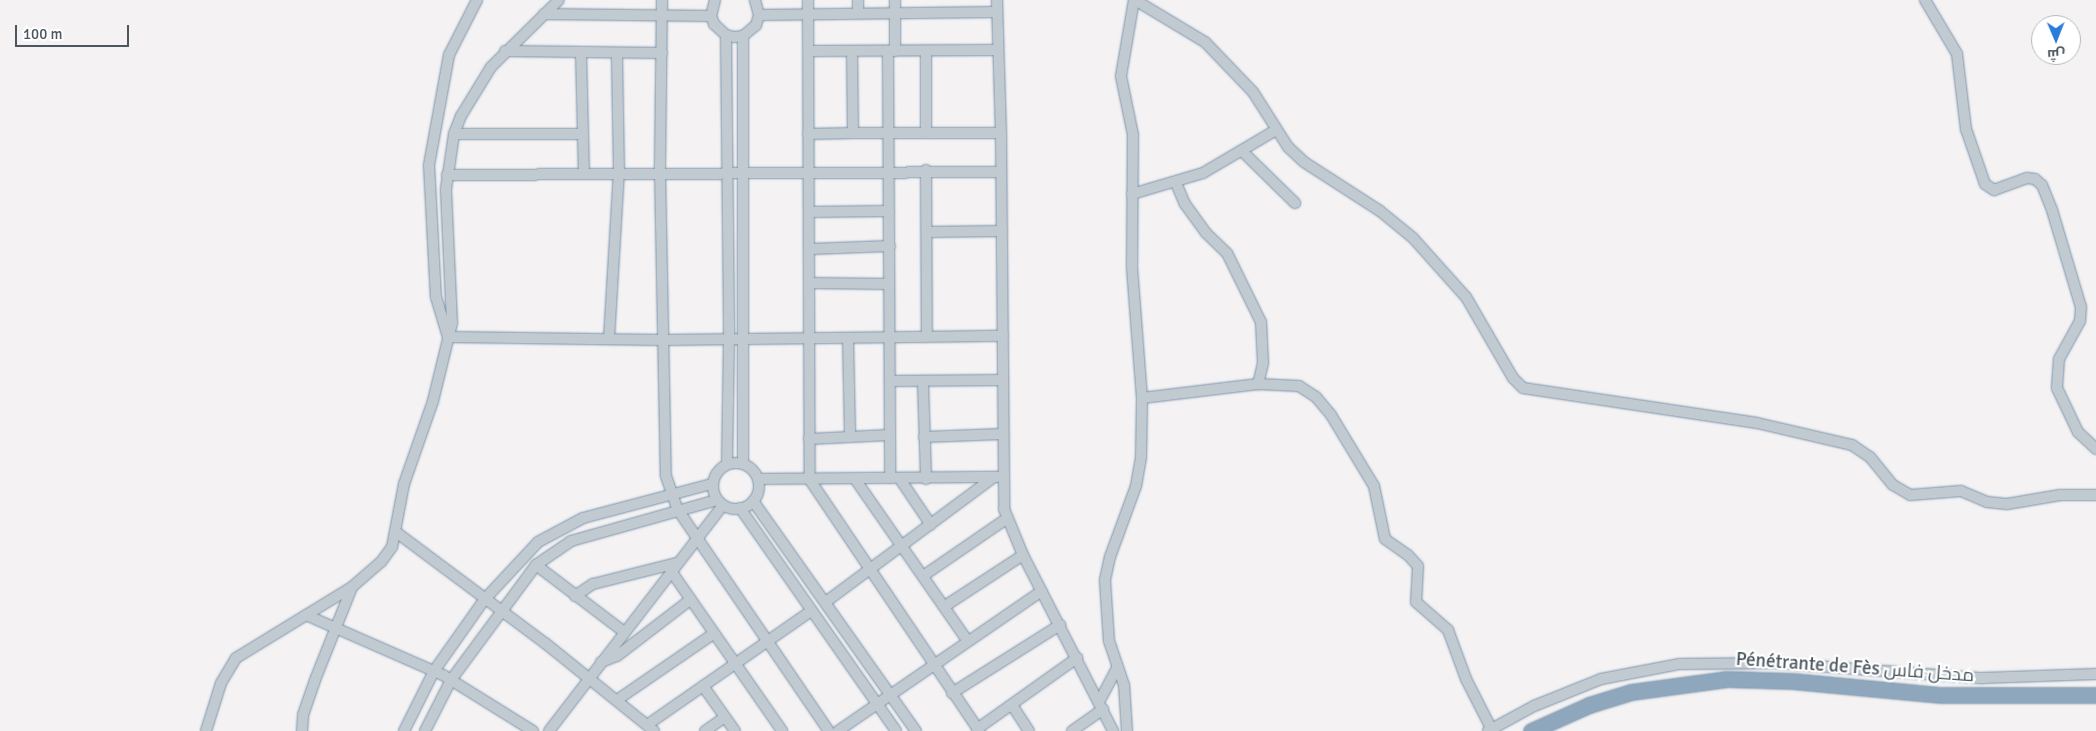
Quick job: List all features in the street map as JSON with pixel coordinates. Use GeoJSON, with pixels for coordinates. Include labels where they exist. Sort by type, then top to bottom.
{"type":"FeatureCollection","features":[{"type":"Feature","properties":{"kind":"highway","name":"Pénétrante de Fès مدخل فاس"},"geometry":{"type":"LineString","coordinates":[[1530,731],[1559,717],[1631,692],[1728,679],[1792,681],[1942,695],[2096,695]]}},
{"type":"Feature","properties":{"kind":"street"},"geometry":{"type":"LineString","coordinates":[[448,337],[436,297],[430,158],[449,55],[477,0]]}},
{"type":"Feature","properties":{"kind":"street"},"geometry":{"type":"LineString","coordinates":[[206,731],[221,683],[236,658],[352,587],[381,562],[392,547],[404,484],[433,401],[452,312],[447,175],[454,134],[461,116],[482,80],[505,51],[559,0]]}},
{"type":"Feature","properties":{"kind":"street"},"geometry":{"type":"LineString","coordinates":[[662,0],[660,172],[664,461],[671,495],[678,510],[829,731]]}},
{"type":"Feature","properties":{"kind":"street"},"geometry":{"type":"LineString","coordinates":[[715,0],[711,16],[719,31],[726,35],[743,36],[756,25],[760,15],[755,0]]}},
{"type":"Feature","properties":{"kind":"street"},"geometry":{"type":"LineString","coordinates":[[808,0],[810,480],[978,730],[1077,658]]}},
{"type":"Feature","properties":{"kind":"street"},"geometry":{"type":"LineString","coordinates":[[858,0],[858,12]]}},
{"type":"Feature","properties":{"kind":"street"},"geometry":{"type":"LineString","coordinates":[[895,0],[891,51],[889,133],[889,435],[895,478],[931,525]]}},
{"type":"Feature","properties":{"kind":"street"},"geometry":{"type":"LineString","coordinates":[[997,0],[995,12],[1001,133],[1003,336],[1002,434],[998,477],[1006,519],[1112,731]]}},
{"type":"Feature","properties":{"kind":"street"},"geometry":{"type":"LineString","coordinates":[[1127,731],[1125,691],[1109,641],[1105,580],[1110,557],[1139,472],[1142,398],[1132,267],[1132,123],[1121,76],[1135,0],[1205,42],[1253,92],[1276,130],[1304,162],[1380,211],[1413,238],[1466,297],[1513,378],[1527,390],[1757,423],[1852,446],[1870,457],[1893,485],[1910,495],[1961,491],[1999,504],[2060,495],[2096,495]]}},
{"type":"Feature","properties":{"kind":"street"},"geometry":{"type":"LineString","coordinates":[[1925,0],[1957,54],[1966,129],[1985,184],[1994,190],[2027,178],[2036,179],[2052,210],[2081,306],[2080,321],[2059,359],[2057,388],[2078,432],[2096,449]]}},
{"type":"Feature","properties":{"kind":"street"},"geometry":{"type":"LineString","coordinates":[[760,15],[858,12],[995,12]]}},
{"type":"Feature","properties":{"kind":"street"},"geometry":{"type":"LineString","coordinates":[[544,14],[711,16]]}},
{"type":"Feature","properties":{"kind":"street"},"geometry":{"type":"LineString","coordinates":[[726,35],[729,339],[727,464]]}},
{"type":"Feature","properties":{"kind":"street"},"geometry":{"type":"LineString","coordinates":[[743,36],[743,464]]}},
{"type":"Feature","properties":{"kind":"street"},"geometry":{"type":"LineString","coordinates":[[809,51],[997,50]]}},
{"type":"Feature","properties":{"kind":"street"},"geometry":{"type":"LineString","coordinates":[[505,51],[662,53]]}},
{"type":"Feature","properties":{"kind":"street"},"geometry":{"type":"LineString","coordinates":[[852,51],[853,134]]}},
{"type":"Feature","properties":{"kind":"street"},"geometry":{"type":"LineString","coordinates":[[926,51],[926,132]]}},
{"type":"Feature","properties":{"kind":"street"},"geometry":{"type":"LineString","coordinates":[[581,53],[584,173]]}},
{"type":"Feature","properties":{"kind":"street"},"geometry":{"type":"LineString","coordinates":[[609,339],[619,172],[617,53]]}},
{"type":"Feature","properties":{"kind":"street"},"geometry":{"type":"LineString","coordinates":[[1132,194],[1176,183],[1208,171],[1243,152],[1276,130]]}},
{"type":"Feature","properties":{"kind":"street"},"geometry":{"type":"LineString","coordinates":[[808,134],[1001,133]]}},
{"type":"Feature","properties":{"kind":"street"},"geometry":{"type":"LineString","coordinates":[[454,134],[582,134]]}},
{"type":"Feature","properties":{"kind":"street"},"geometry":{"type":"LineString","coordinates":[[1243,152],[1295,203]]}},
{"type":"Feature","properties":{"kind":"street"},"geometry":{"type":"LineString","coordinates":[[447,175],[926,170],[1001,172]]}},
{"type":"Feature","properties":{"kind":"street"},"geometry":{"type":"LineString","coordinates":[[926,170],[927,337]]}},
{"type":"Feature","properties":{"kind":"street"},"geometry":{"type":"LineString","coordinates":[[1176,183],[1185,204],[1226,254],[1261,322],[1263,363],[1258,384]]}},
{"type":"Feature","properties":{"kind":"street"},"geometry":{"type":"LineString","coordinates":[[809,212],[889,211]]}},
{"type":"Feature","properties":{"kind":"street"},"geometry":{"type":"LineString","coordinates":[[927,232],[1002,232]]}},
{"type":"Feature","properties":{"kind":"street"},"geometry":{"type":"LineString","coordinates":[[810,249],[890,246]]}},
{"type":"Feature","properties":{"kind":"street"},"geometry":{"type":"LineString","coordinates":[[810,283],[890,284]]}},
{"type":"Feature","properties":{"kind":"street"},"geometry":{"type":"LineString","coordinates":[[448,337],[662,340],[1003,336]]}},
{"type":"Feature","properties":{"kind":"street"},"geometry":{"type":"LineString","coordinates":[[848,338],[850,436]]}},
{"type":"Feature","properties":{"kind":"street"},"geometry":{"type":"LineString","coordinates":[[890,381],[1003,380]]}},
{"type":"Feature","properties":{"kind":"street"},"geometry":{"type":"LineString","coordinates":[[923,382],[926,479]]}},
{"type":"Feature","properties":{"kind":"street"},"geometry":{"type":"LineString","coordinates":[[1142,398],[1258,384],[1303,388],[1331,415],[1374,486],[1385,540],[1408,554],[1418,566],[1417,604],[1435,616],[1448,630],[1466,678],[1489,730],[1551,698],[1624,672],[1680,664],[1776,663],[1982,678],[2096,674]]}},
{"type":"Feature","properties":{"kind":"street"},"geometry":{"type":"LineString","coordinates":[[924,437],[1002,434]]}},
{"type":"Feature","properties":{"kind":"street"},"geometry":{"type":"LineString","coordinates":[[809,439],[889,435]]}},
{"type":"Feature","properties":{"kind":"street"},"geometry":{"type":"LineString","coordinates":[[404,731],[434,671],[484,600],[528,550],[552,533],[584,518],[712,484],[720,468],[727,464],[743,464],[752,469],[758,479],[759,488],[753,501],[740,508]]}},
{"type":"Feature","properties":{"kind":"street"},"geometry":{"type":"LineString","coordinates":[[758,479],[998,477]]}},
{"type":"Feature","properties":{"kind":"street"},"geometry":{"type":"LineString","coordinates":[[827,601],[901,545],[998,477]]}},
{"type":"Feature","properties":{"kind":"street"},"geometry":{"type":"LineString","coordinates":[[855,479],[967,640]]}},
{"type":"Feature","properties":{"kind":"street"},"geometry":{"type":"LineString","coordinates":[[712,484],[720,502]]}},
{"type":"Feature","properties":{"kind":"street"},"geometry":{"type":"LineString","coordinates":[[753,501],[827,601],[916,731]]}},
{"type":"Feature","properties":{"kind":"street"},"geometry":{"type":"LineString","coordinates":[[549,731],[623,631],[698,537],[720,502]]}},
{"type":"Feature","properties":{"kind":"street"},"geometry":{"type":"LineString","coordinates":[[425,731],[451,680],[536,566],[571,541],[678,510],[720,502],[740,508],[896,731]]}},
{"type":"Feature","properties":{"kind":"street"},"geometry":{"type":"LineString","coordinates":[[923,576],[1006,519]]}},
{"type":"Feature","properties":{"kind":"street"},"geometry":{"type":"LineString","coordinates":[[396,532],[484,600],[504,611],[651,728],[734,663],[768,642],[811,611]]}},
{"type":"Feature","properties":{"kind":"street"},"geometry":{"type":"LineString","coordinates":[[945,606],[1023,555]]}},
{"type":"Feature","properties":{"kind":"street"},"geometry":{"type":"LineString","coordinates":[[536,566],[623,631]]}},
{"type":"Feature","properties":{"kind":"street"},"geometry":{"type":"LineString","coordinates":[[575,596],[592,584],[674,567]]}},
{"type":"Feature","properties":{"kind":"street"},"geometry":{"type":"LineString","coordinates":[[674,567],[690,600],[782,731]]}},
{"type":"Feature","properties":{"kind":"street"},"geometry":{"type":"LineString","coordinates":[[302,731],[303,715],[352,587]]}},
{"type":"Feature","properties":{"kind":"street"},"geometry":{"type":"LineString","coordinates":[[838,731],[932,664],[1042,591]]}},
{"type":"Feature","properties":{"kind":"street"},"geometry":{"type":"LineString","coordinates":[[600,662],[617,656],[690,600]]}},
{"type":"Feature","properties":{"kind":"street"},"geometry":{"type":"LineString","coordinates":[[306,615],[336,626],[434,671],[532,731]]}},
{"type":"Feature","properties":{"kind":"street"},"geometry":{"type":"LineString","coordinates":[[952,693],[1060,625]]}},
{"type":"Feature","properties":{"kind":"street"},"geometry":{"type":"LineString","coordinates":[[617,700],[713,634]]}},
{"type":"Feature","properties":{"kind":"street"},"geometry":{"type":"LineString","coordinates":[[1072,731],[1101,706],[1118,668]]}},
{"type":"Feature","properties":{"kind":"street"},"geometry":{"type":"LineString","coordinates":[[703,686],[735,731]]}},
{"type":"Feature","properties":{"kind":"street"},"geometry":{"type":"LineString","coordinates":[[1012,705],[1029,731]]}},
{"type":"Feature","properties":{"kind":"street"},"geometry":{"type":"LineString","coordinates":[[705,731],[725,716]]}}]}
